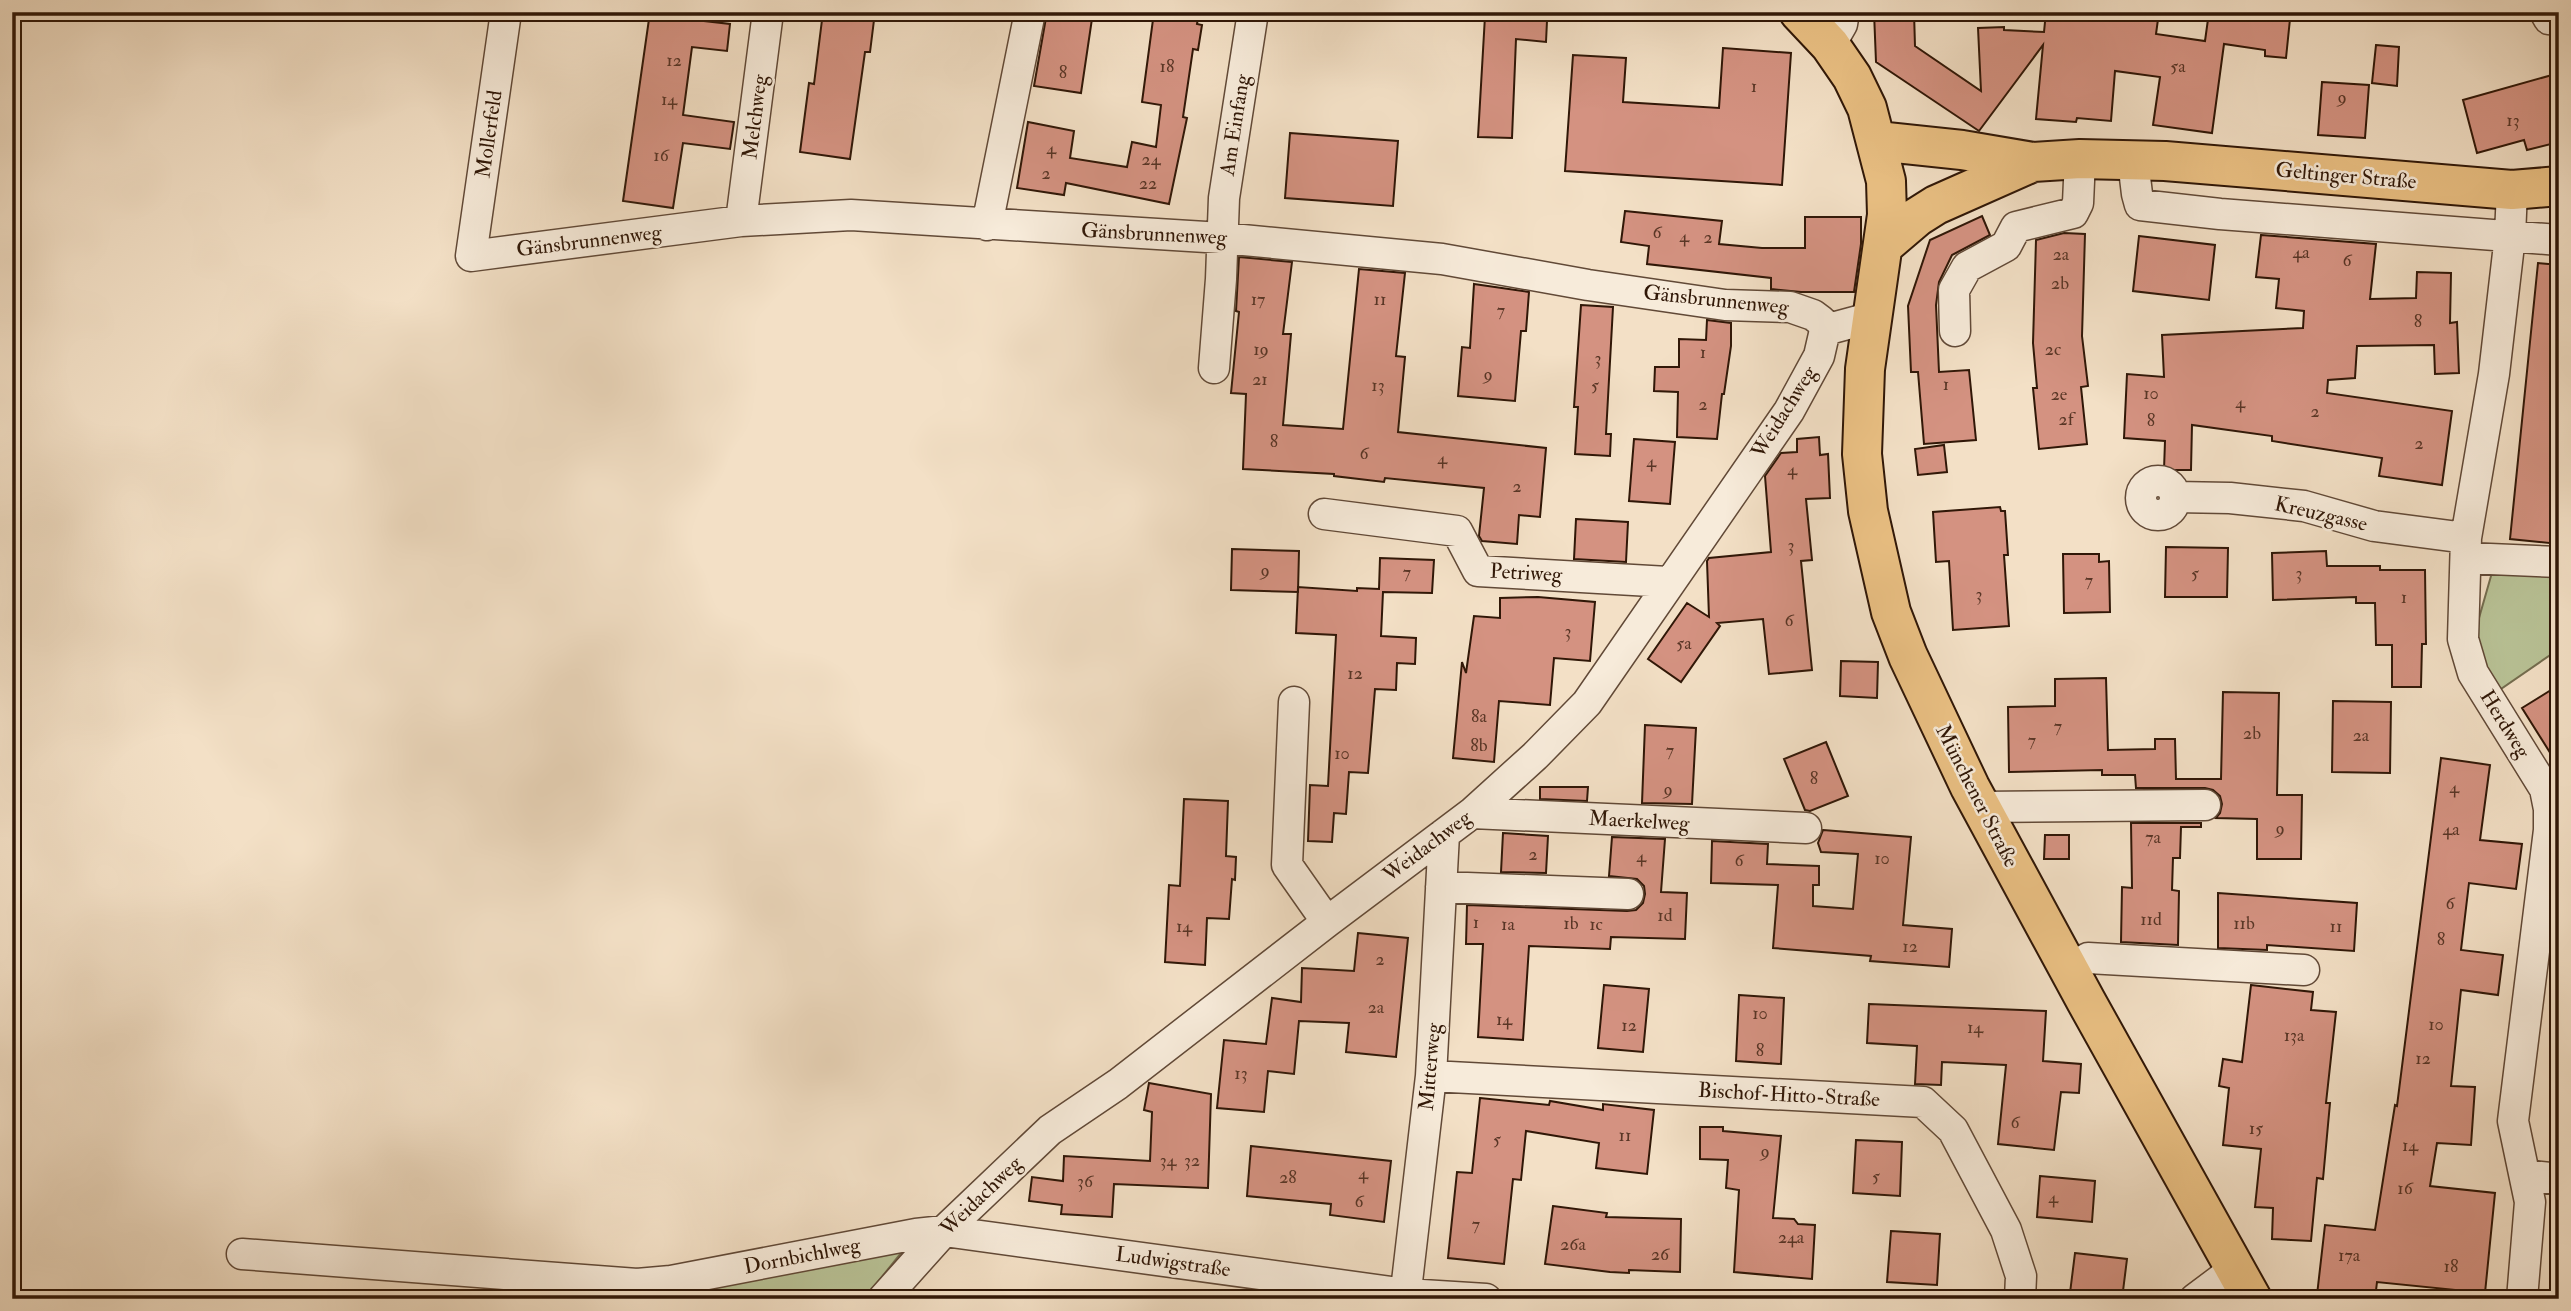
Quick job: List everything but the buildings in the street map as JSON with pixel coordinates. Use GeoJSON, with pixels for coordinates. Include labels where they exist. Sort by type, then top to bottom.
{"type":"FeatureCollection","features":[{"type":"Feature","properties":{"kind":"main road","name":"Münchener Straße"},"geometry":{"type":"LineString","coordinates":[[1799,12],[1837,29],[1877,141],[1888,199],[1865,369],[1862,454],[1868,511],[1891,612],[1976,797],[2068,970],[2244,1284]]}},
{"type":"Feature","properties":{"kind":"main road","name":"Geltinger Straße"},"geometry":{"type":"LineString","coordinates":[[1877,141],[1962,150],[2033,162],[2080,159],[2133,161],[2512,190],[2559,186]]}},
{"type":"Feature","properties":{"kind":"main road","name":"Geltinger Straße"},"geometry":{"type":"LineString","coordinates":[[1883,246],[1936,205],[2033,162]]}},
{"type":"Feature","properties":{"kind":"street","name":"Mollerfeld"},"geometry":{"type":"LineString","coordinates":[[471,256],[506,12]]}},
{"type":"Feature","properties":{"kind":"street","name":"Melchweg"},"geometry":{"type":"LineString","coordinates":[[741,221],[768,12]]}},
{"type":"Feature","properties":{"kind":"street"},"geometry":{"type":"LineString","coordinates":[[988,225],[1030,12]]}},
{"type":"Feature","properties":{"kind":"street","name":"Am Einfang"},"geometry":{"type":"LineString","coordinates":[[1214,368],[1224,198],[1253,12]]}},
{"type":"Feature","properties":{"kind":"street"},"geometry":{"type":"LineString","coordinates":[[2545,12],[2549,19],[2559,20]]}},
{"type":"Feature","properties":{"kind":"street"},"geometry":{"type":"LineString","coordinates":[[1955,331],[1954,290],[1967,267],[2006,246],[2017,227],[2050,217],[2073,214],[2078,204],[2080,159]]}},
{"type":"Feature","properties":{"kind":"street"},"geometry":{"type":"LineString","coordinates":[[2133,161],[2140,205],[2220,214],[2559,240]]}},
{"type":"Feature","properties":{"kind":"street","name":"Herdweg"},"geometry":{"type":"LineString","coordinates":[[2512,190],[2510,236],[2494,374],[2466,548],[2463,639],[2473,673],[2545,789],[2554,831],[2513,1121],[2530,1202],[2522,1299]]}},
{"type":"Feature","properties":{"kind":"street","name":"Gänsbrunnenweg"},"geometry":{"type":"LineString","coordinates":[[471,256],[741,221],[851,215],[1222,238],[1442,259],[1588,285],[1725,305],[1790,307],[1813,315],[1821,321],[1825,330]]}},
{"type":"Feature","properties":{"kind":"street"},"geometry":{"type":"LineString","coordinates":[[1825,330],[1873,317]]}},
{"type":"Feature","properties":{"kind":"street","name":"Weidachweg"},"geometry":{"type":"LineString","coordinates":[[883,1299],[944,1231],[1050,1130],[1118,1084],[1326,922],[1472,813],[1535,756],[1587,703],[1668,582],[1789,411],[1819,356],[1825,330]]}},
{"type":"Feature","properties":{"kind":"street","name":"Kreuzgasse"},"geometry":{"type":"LineString","coordinates":[[2175,497],[2230,498],[2304,506],[2466,548],[2559,562]]}},
{"type":"Feature","properties":{"kind":"street","name":"Petriweg"},"geometry":{"type":"LineString","coordinates":[[1324,514],[1457,530],[1478,570],[1668,582]]}},
{"type":"Feature","properties":{"kind":"street"},"geometry":{"type":"LineString","coordinates":[[1294,702],[1287,865],[1326,922]]}},
{"type":"Feature","properties":{"kind":"street"},"geometry":{"type":"LineString","coordinates":[[1976,797],[2088,785]]}},
{"type":"Feature","properties":{"kind":"street"},"geometry":{"type":"LineString","coordinates":[[1976,797],[2205,805]]}},
{"type":"Feature","properties":{"kind":"street","name":"Maerkelweg"},"geometry":{"type":"LineString","coordinates":[[1472,813],[1806,828]]}},
{"type":"Feature","properties":{"kind":"street","name":"Mitterweg"},"geometry":{"type":"LineString","coordinates":[[1405,1296],[1431,1076],[1444,834]]}},
{"type":"Feature","properties":{"kind":"street"},"geometry":{"type":"LineString","coordinates":[[1441,887],[1628,894]]}},
{"type":"Feature","properties":{"kind":"street"},"geometry":{"type":"LineString","coordinates":[[2068,970],[2088,958],[2304,970]]}},
{"type":"Feature","properties":{"kind":"street","name":"Bischof-Hitto-Straße"},"geometry":{"type":"LineString","coordinates":[[1431,1076],[1923,1102],[1953,1130],[2006,1230],[2021,1276],[2020,1299]]}},
{"type":"Feature","properties":{"kind":"street"},"geometry":{"type":"LineString","coordinates":[[2525,1175],[2559,1179]]}},
{"type":"Feature","properties":{"kind":"street","name":"Dornbichlweg"},"geometry":{"type":"LineString","coordinates":[[242,1254],[637,1284],[671,1281],[944,1231]]}},
{"type":"Feature","properties":{"kind":"street","name":"Ludwigstraße"},"geometry":{"type":"LineString","coordinates":[[944,1231],[1405,1296],[1486,1299]]}},
{"type":"Feature","properties":{"kind":"street"},"geometry":{"type":"LineString","coordinates":[[2196,1299],[2244,1284]]}},
{"type":"Feature","properties":{"kind":"green space"},"geometry":{"type":"Polygon","coordinates":[[[2495,562],[2559,567],[2559,649],[2498,691],[2473,639],[2495,562]]]}},
{"type":"Feature","properties":{"kind":"green space"},"geometry":{"type":"Polygon","coordinates":[[[910,1242],[864,1299],[652,1299],[652,1294],[910,1242]]]}}]}
